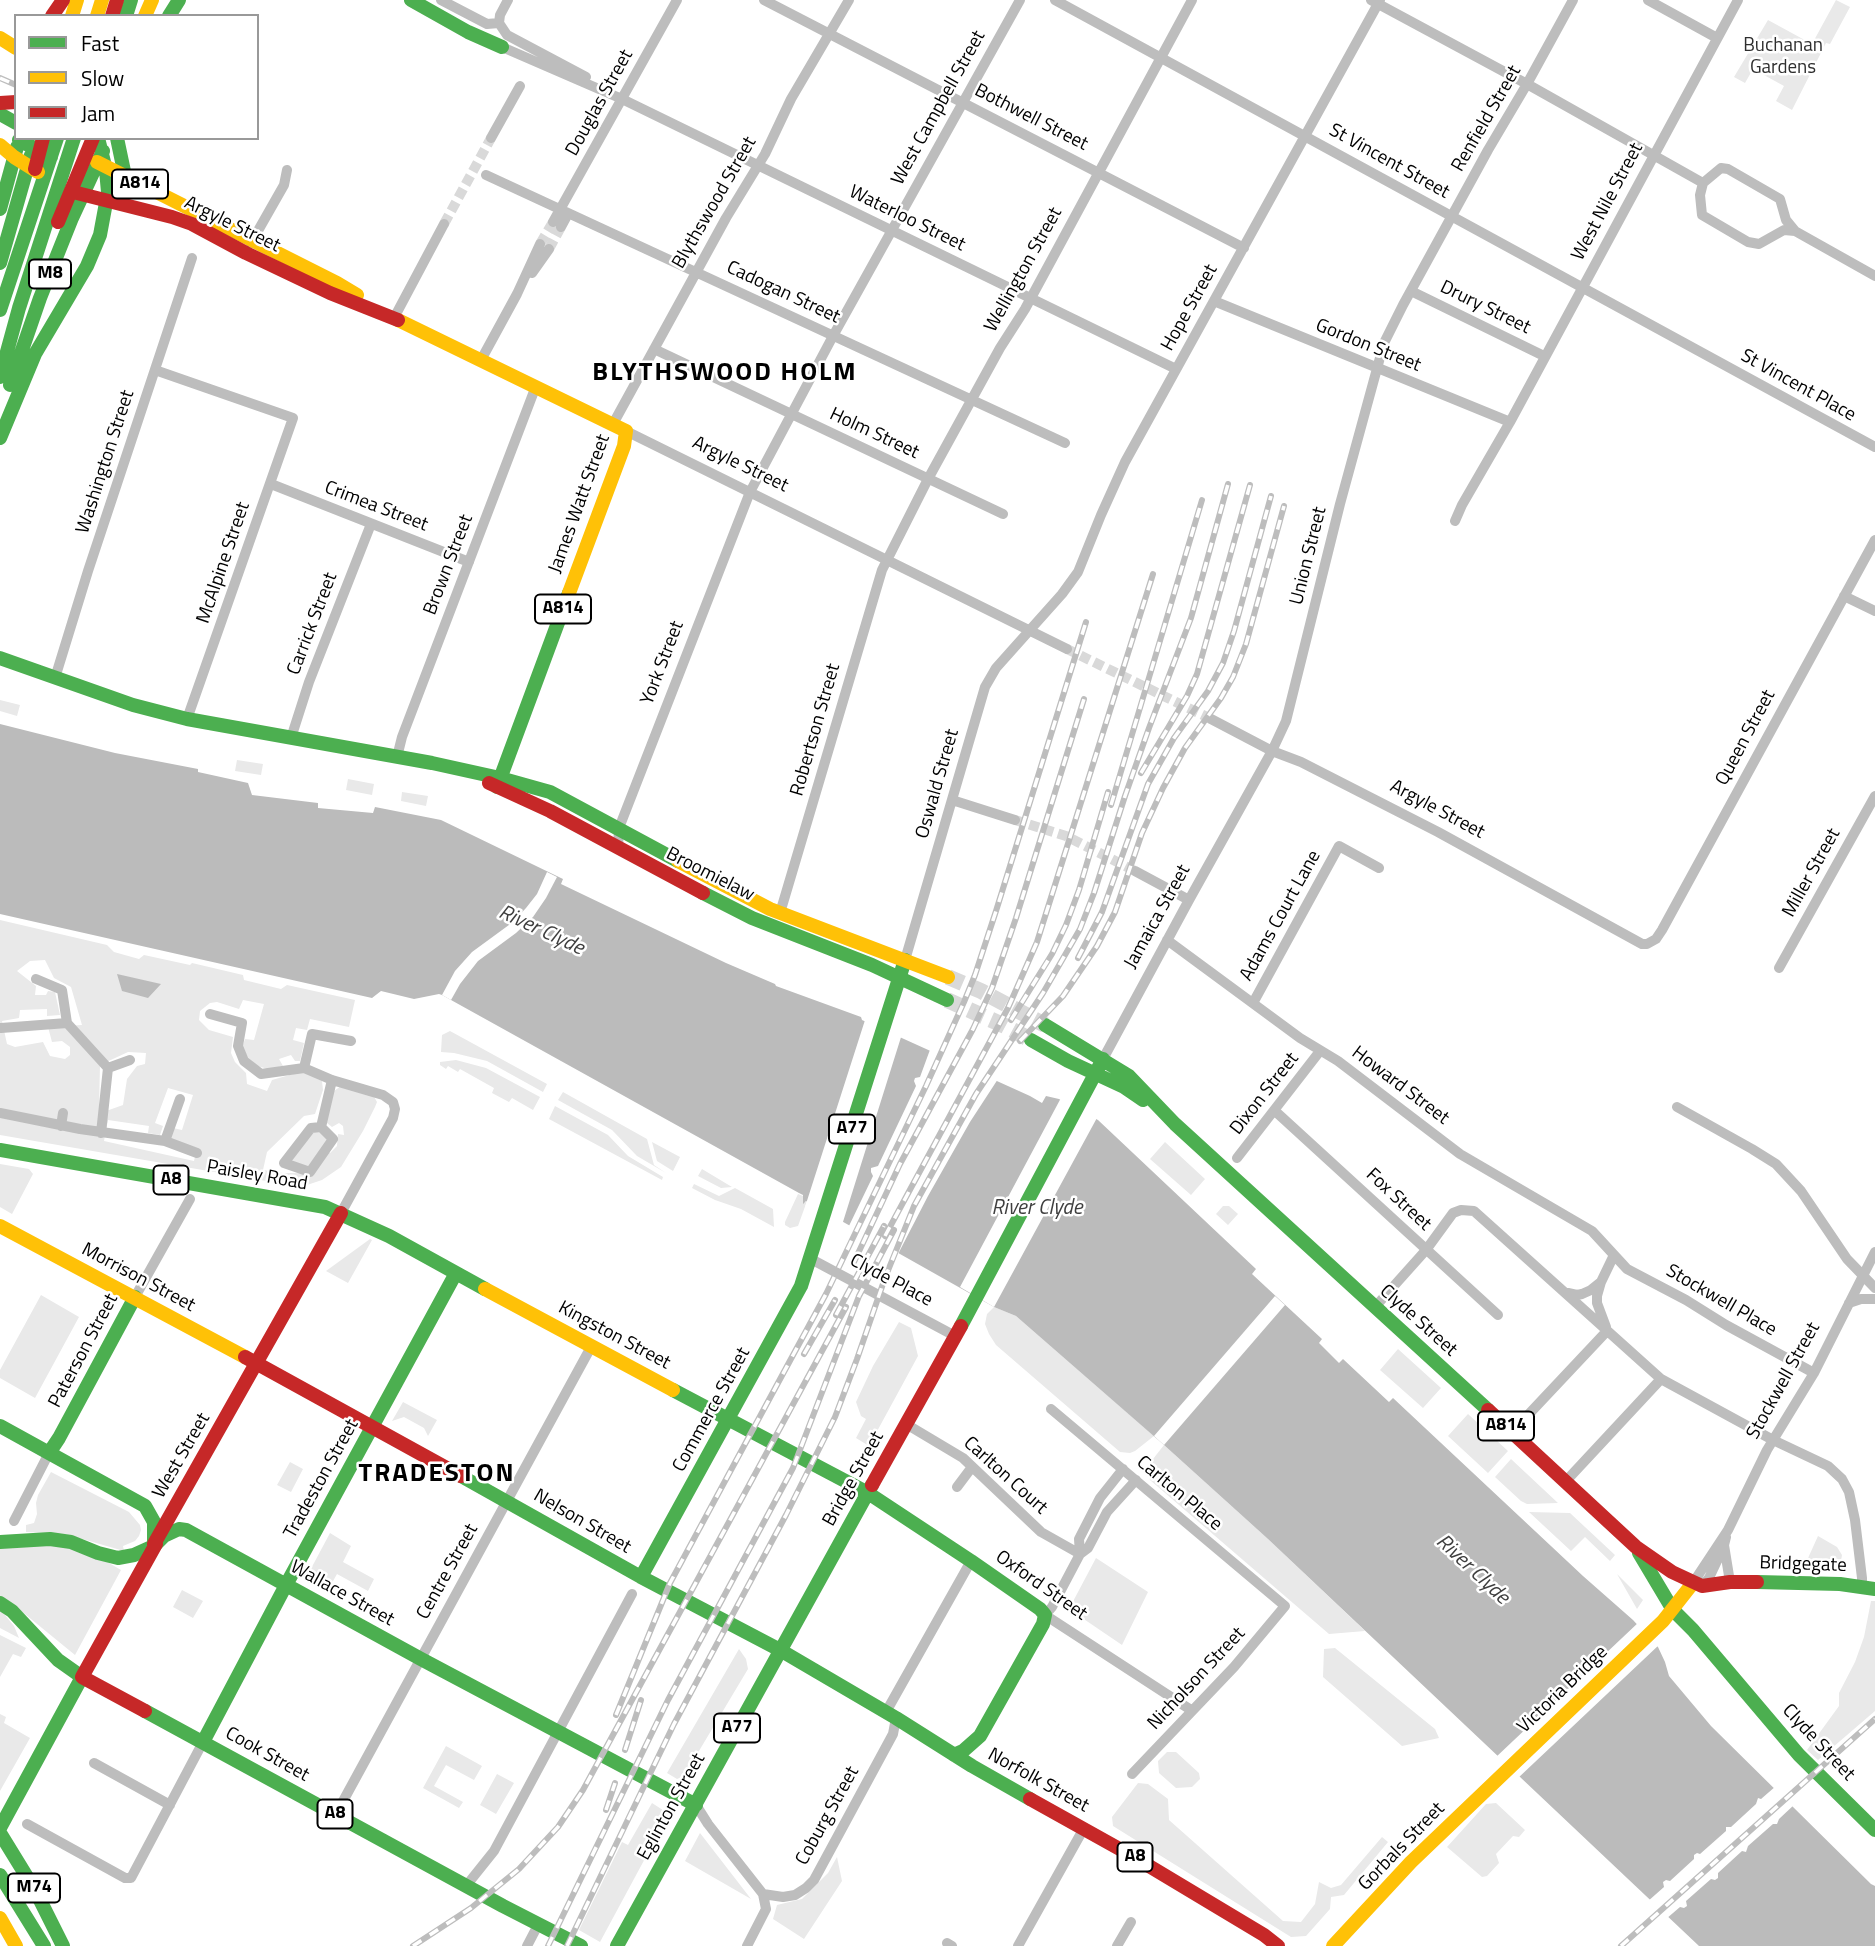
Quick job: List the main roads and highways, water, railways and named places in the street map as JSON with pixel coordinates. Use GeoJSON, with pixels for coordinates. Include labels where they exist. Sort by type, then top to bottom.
{"type":"FeatureCollection","features":[{"type":"Feature","properties":{"kind":"main road"},"geometry":{"type":"LineString","coordinates":[[53,14],[65,0]]}},
{"type":"Feature","properties":{"kind":"main road"},"geometry":{"type":"LineString","coordinates":[[411,0],[502,47]]}},
{"type":"Feature","properties":{"kind":"main road"},"geometry":{"type":"LineString","coordinates":[[0,209],[19,140]]}},
{"type":"Feature","properties":{"kind":"main road"},"geometry":{"type":"LineString","coordinates":[[21,140],[82,175],[172,217]]}},
{"type":"Feature","properties":{"kind":"main road"},"geometry":{"type":"LineString","coordinates":[[0,263],[35,140]]}},
{"type":"Feature","properties":{"kind":"main road","name":"M8"},"geometry":{"type":"LineString","coordinates":[[0,290],[44,140]]}},
{"type":"Feature","properties":{"kind":"main road","name":"Argyle Street"},"geometry":{"type":"LineString","coordinates":[[49,140],[125,176],[249,247]]}},
{"type":"Feature","properties":{"kind":"main road","name":"M8"},"geometry":{"type":"LineString","coordinates":[[0,310],[56,140]]}},
{"type":"Feature","properties":{"kind":"main road","name":"M8"},"geometry":{"type":"LineString","coordinates":[[0,377],[19,308],[73,140]]}},
{"type":"Feature","properties":{"kind":"main road"},"geometry":{"type":"LineString","coordinates":[[0,426],[75,193],[98,140]]}},
{"type":"Feature","properties":{"kind":"main road"},"geometry":{"type":"LineString","coordinates":[[0,388],[60,216],[98,140]]}},
{"type":"Feature","properties":{"kind":"main road","name":"M8"},"geometry":{"type":"LineString","coordinates":[[0,412],[98,140]]}},
{"type":"Feature","properties":{"kind":"main road"},"geometry":{"type":"LineString","coordinates":[[0,438],[35,354],[87,266],[100,235],[106,215],[108,192],[99,140]]}},
{"type":"Feature","properties":{"kind":"main road"},"geometry":{"type":"LineString","coordinates":[[117,140],[125,176]]}},
{"type":"Feature","properties":{"kind":"main road","name":"A814"},"geometry":{"type":"LineString","coordinates":[[0,145],[14,157]]}},
{"type":"Feature","properties":{"kind":"main road","name":"Argyle Street"},"geometry":{"type":"LineString","coordinates":[[14,157],[75,193],[172,217],[337,283],[394,318],[620,428]]}},
{"type":"Feature","properties":{"kind":"main road","name":"James Watt Street"},"geometry":{"type":"LineString","coordinates":[[498,782],[624,446],[620,428]]}},
{"type":"Feature","properties":{"kind":"main road","name":"Broomielaw"},"geometry":{"type":"LineString","coordinates":[[3,660],[134,705],[187,719],[462,770],[498,782],[561,797],[780,913],[948,977]]}},
{"type":"Feature","properties":{"kind":"main road","name":"Broomielaw"},"geometry":{"type":"LineString","coordinates":[[498,782],[652,867],[752,918],[864,962],[947,1000]]}},
{"type":"Feature","properties":{"kind":"main road","name":"A77"},"geometry":{"type":"LineString","coordinates":[[899,978],[905,960]]}},
{"type":"Feature","properties":{"kind":"main road","name":"Commerce Street"},"geometry":{"type":"LineString","coordinates":[[641,1577],[801,1286],[899,978]]}},
{"type":"Feature","properties":{"kind":"main road"},"geometry":{"type":"LineString","coordinates":[[1045,1025],[1103,1059]]}},
{"type":"Feature","properties":{"kind":"main road","name":"A814"},"geometry":{"type":"LineString","coordinates":[[1031,1040],[1096,1074]]}},
{"type":"Feature","properties":{"kind":"main road","name":"Jamaica Street"},"geometry":{"type":"LineString","coordinates":[[958,1331],[1103,1059]]}},
{"type":"Feature","properties":{"kind":"main road","name":"Clyde Street"},"geometry":{"type":"LineString","coordinates":[[1103,1059],[1129,1076],[1175,1124],[1636,1547],[1672,1572],[1698,1585]]}},
{"type":"Feature","properties":{"kind":"main road","name":"Clyde Street"},"geometry":{"type":"LineString","coordinates":[[1096,1074],[1124,1087],[1175,1124]]}},
{"type":"Feature","properties":{"kind":"main road","name":"Paisley Road"},"geometry":{"type":"LineString","coordinates":[[0,1150],[326,1207],[341,1213]]}},
{"type":"Feature","properties":{"kind":"main road","name":"Kingston Street"},"geometry":{"type":"LineString","coordinates":[[341,1213],[389,1236],[591,1347],[868,1493]]}},
{"type":"Feature","properties":{"kind":"main road","name":"West Street"},"geometry":{"type":"LineString","coordinates":[[0,1831],[154,1546],[341,1213]]}},
{"type":"Feature","properties":{"kind":"main road","name":"Morrison Street"},"geometry":{"type":"LineString","coordinates":[[0,1226],[256,1364]]}},
{"type":"Feature","properties":{"kind":"main road","name":"Tradeston Street"},"geometry":{"type":"LineString","coordinates":[[203,1742],[456,1273]]}},
{"type":"Feature","properties":{"kind":"main road","name":"Paterson Street"},"geometry":{"type":"LineString","coordinates":[[49,1453],[135,1297]]}},
{"type":"Feature","properties":{"kind":"main road","name":"Bridge Street"},"geometry":{"type":"LineString","coordinates":[[779,1650],[958,1331]]}},
{"type":"Feature","properties":{"kind":"main road","name":"Nelson Street"},"geometry":{"type":"LineString","coordinates":[[256,1364],[508,1501],[641,1577],[779,1650]]}},
{"type":"Feature","properties":{"kind":"main road"},"geometry":{"type":"LineString","coordinates":[[0,1426],[145,1506],[154,1522],[154,1546],[134,1555],[118,1558],[71,1542],[50,1539],[0,1542]]}},
{"type":"Feature","properties":{"kind":"main road","name":"Oxford Street"},"geometry":{"type":"LineString","coordinates":[[868,1493],[971,1561],[1045,1615],[1043,1624],[980,1736]]}},
{"type":"Feature","properties":{"kind":"main road","name":"Wallace Street"},"geometry":{"type":"LineString","coordinates":[[154,1546],[164,1536],[186,1530],[695,1805]]}},
{"type":"Feature","properties":{"kind":"main road","name":"Clyde Street"},"geometry":{"type":"LineString","coordinates":[[1636,1547],[1673,1610],[1799,1755],[1875,1830]]}},
{"type":"Feature","properties":{"kind":"main road","name":"Bridgegate"},"geometry":{"type":"LineString","coordinates":[[1698,1585],[1730,1582],[1829,1583],[1868,1588]]}},
{"type":"Feature","properties":{"kind":"main road","name":"Stockwell Street"},"geometry":{"type":"LineString","coordinates":[[1653,1631],[1698,1585]]}},
{"type":"Feature","properties":{"kind":"main road","name":"Cook Street"},"geometry":{"type":"LineString","coordinates":[[0,1603],[12,1611],[58,1660],[82,1677],[578,1945]]}},
{"type":"Feature","properties":{"kind":"main road","name":"Victoria Bridge"},"geometry":{"type":"LineString","coordinates":[[1500,1777],[1653,1631]]}},
{"type":"Feature","properties":{"kind":"main road","name":"Norfolk Street"},"geometry":{"type":"LineString","coordinates":[[779,1650],[954,1755],[1245,1923],[1278,1946]]}},
{"type":"Feature","properties":{"kind":"main road","name":"Eglinton Street"},"geometry":{"type":"LineString","coordinates":[[617,1946],[779,1650]]}},
{"type":"Feature","properties":{"kind":"main road"},"geometry":{"type":"LineString","coordinates":[[954,1755],[980,1736]]}},
{"type":"Feature","properties":{"kind":"main road"},"geometry":{"type":"LineString","coordinates":[[980,1736],[979,1755],[988,1773]]}},
{"type":"Feature","properties":{"kind":"main road","name":"Gorbals Street"},"geometry":{"type":"LineString","coordinates":[[1333,1946],[1411,1862],[1500,1777]]}},
{"type":"Feature","properties":{"kind":"main road","name":"M74"},"geometry":{"type":"LineString","coordinates":[[0,1831],[35,1890],[63,1946]]}},
{"type":"Feature","properties":{"kind":"main road","name":"M74"},"geometry":{"type":"LineString","coordinates":[[0,1875],[36,1929],[44,1946]]}},
{"type":"Feature","properties":{"kind":"main road","name":"M74"},"geometry":{"type":"LineString","coordinates":[[0,1918],[16,1946]]}},
{"type":"Feature","properties":{"kind":"water","name":"River Clyde"},"geometry":{"type":"Polygon","coordinates":[[[0,724],[248,783],[252,795],[318,803],[318,808],[373,813],[375,807],[441,820],[563,879],[561,884],[776,986],[861,1017],[862,1020],[1042,1103],[1046,1096],[1059,1099],[1098,1120],[1256,1269],[1252,1274],[1322,1339],[1319,1343],[1339,1363],[1343,1359],[1389,1402],[1393,1398],[1633,1620],[1658,1647],[1669,1676],[1711,1726],[1875,1886],[1875,1946],[1699,1946],[1268,1539],[1016,1316],[994,1307],[806,1201],[803,1204],[803,1195],[442,995],[414,999],[381,991],[372,998],[0,914],[0,724]]]}},
{"type":"Feature","properties":{"kind":"water"},"geometry":{"type":"Polygon","coordinates":[[[117,974],[161,984],[148,998],[122,991],[117,974]]]}},
{"type":"Feature","properties":{"kind":"tunnel"},"geometry":{"type":"LineString","coordinates":[[444,224],[491,138]]}},
{"type":"Feature","properties":{"kind":"tunnel"},"geometry":{"type":"LineString","coordinates":[[540,244],[553,222]]}},
{"type":"Feature","properties":{"kind":"tunnel"},"geometry":{"type":"LineString","coordinates":[[549,249],[561,227]]}},
{"type":"Feature","properties":{"kind":"tunnel"},"geometry":{"type":"LineString","coordinates":[[1067,649],[1211,719]]}},
{"type":"Feature","properties":{"kind":"tunnel"},"geometry":{"type":"LineString","coordinates":[[1015,820],[1066,836],[1135,871]]}},
{"type":"Feature","properties":{"kind":"tunnel"},"geometry":{"type":"LineString","coordinates":[[948,977],[1045,1025]]}},
{"type":"Feature","properties":{"kind":"tunnel"},"geometry":{"type":"LineString","coordinates":[[947,1000],[1031,1040]]}},
{"type":"Feature","properties":{"kind":"railway"},"geometry":{"type":"LineString","coordinates":[[0,78],[14,84]]}},
{"type":"Feature","properties":{"kind":"railway"},"geometry":{"type":"LineString","coordinates":[[567,1946],[674,1724],[786,1515],[835,1417],[914,1206],[976,1094],[1043,993],[1080,929],[1149,728],[1191,618],[1228,484]]}},
{"type":"Feature","properties":{"kind":"railway"},"geometry":{"type":"LineString","coordinates":[[1141,773],[1187,696],[1197,674],[1250,485]]}},
{"type":"Feature","properties":{"kind":"railway"},"geometry":{"type":"LineString","coordinates":[[1078,958],[1102,912],[1148,784],[1174,738],[1208,691],[1223,663],[1271,496]]}},
{"type":"Feature","properties":{"kind":"railway"},"geometry":{"type":"LineString","coordinates":[[1111,805],[1202,500]]}},
{"type":"Feature","properties":{"kind":"railway"},"geometry":{"type":"LineString","coordinates":[[1020,1041],[1063,996],[1097,946],[1115,912],[1142,833],[1163,788],[1185,748],[1233,677],[1246,644],[1284,506]]}},
{"type":"Feature","properties":{"kind":"railway"},"geometry":{"type":"LineString","coordinates":[[885,1236],[1008,1008],[1037,942],[1153,574]]}},
{"type":"Feature","properties":{"kind":"railway"},"geometry":{"type":"LineString","coordinates":[[616,1715],[670,1583],[826,1294],[964,1002],[996,911],[1086,622]]}},
{"type":"Feature","properties":{"kind":"railway"},"geometry":{"type":"LineString","coordinates":[[854,1262],[900,1164],[973,1029],[992,988],[1084,699]]}},
{"type":"Feature","properties":{"kind":"railway"},"geometry":{"type":"LineString","coordinates":[[1011,1020],[1052,954],[1066,925],[1108,792]]}},
{"type":"Feature","properties":{"kind":"railway"},"geometry":{"type":"LineString","coordinates":[[836,1315],[884,1226]]}},
{"type":"Feature","properties":{"kind":"railway"},"geometry":{"type":"LineString","coordinates":[[548,1946],[668,1700],[793,1468],[859,1296],[894,1230]]}},
{"type":"Feature","properties":{"kind":"railway"},"geometry":{"type":"LineString","coordinates":[[804,1354],[835,1300]]}},
{"type":"Feature","properties":{"kind":"railway"},"geometry":{"type":"LineString","coordinates":[[413,1946],[471,1908],[519,1869],[558,1827],[583,1790],[846,1307]]}},
{"type":"Feature","properties":{"kind":"railway"},"geometry":{"type":"LineString","coordinates":[[625,1750],[641,1700]]}},
{"type":"Feature","properties":{"kind":"railway"},"geometry":{"type":"LineString","coordinates":[[1621,1946],[1875,1719]]}},
{"type":"Feature","properties":{"kind":"railway"},"geometry":{"type":"LineString","coordinates":[[606,1810],[615,1783]]}},
{"type":"Feature","properties":{"kind":"district","name":"BLYTHSWOOD HOLM"},"geometry":{"type":"Point","coordinates":[725,374]}},
{"type":"Feature","properties":{"kind":"district","name":"TRADESTON"},"geometry":{"type":"Point","coordinates":[437,1475]}},
{"type":"Feature","properties":{"kind":"park label","name":"Buchanan Gardens"},"geometry":{"type":"Point","coordinates":[1783,57]}}]}
